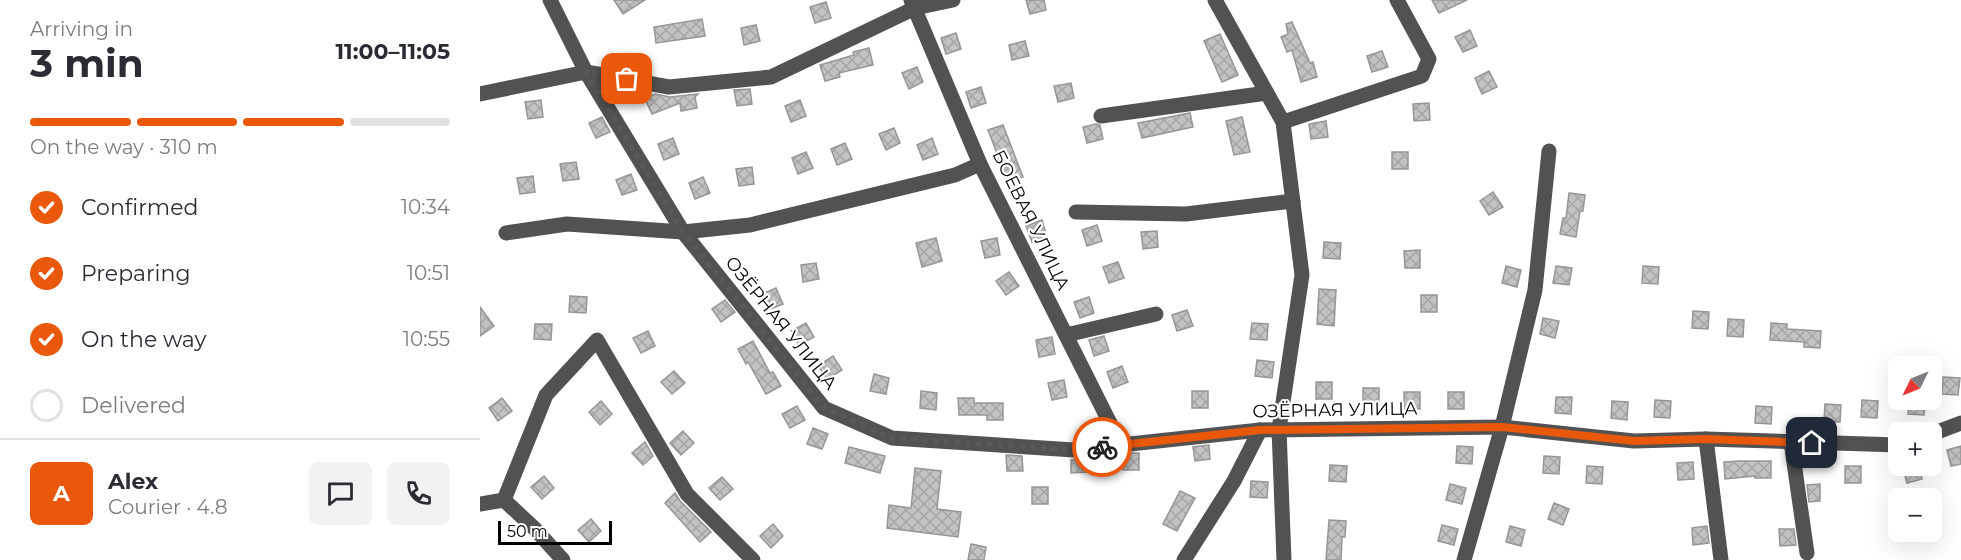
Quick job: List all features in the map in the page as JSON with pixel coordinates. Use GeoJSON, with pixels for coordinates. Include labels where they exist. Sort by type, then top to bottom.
{"type":"FeatureCollection","features":[{"type":"Feature","properties":{"kind":"street","name":"ОЗЁРНАЯ УЛИЦА"},"geometry":{"type":"LineString","coordinates":[[550,0],[586,72],[683,232],[824,408],[891,438],[1074,450],[1260,430],[1502,427],[1634,441],[1706,439],[1888,445]]}},
{"type":"Feature","properties":{"kind":"street"},"geometry":{"type":"LineString","coordinates":[[480,94],[586,72],[669,87],[771,77],[913,4],[953,0]]}},
{"type":"Feature","properties":{"kind":"street"},"geometry":{"type":"LineString","coordinates":[[1215,0],[1283,122],[1293,201],[1302,275],[1279,429],[1284,560]]}},
{"type":"Feature","properties":{"kind":"street"},"geometry":{"type":"LineString","coordinates":[[1283,122],[1422,76],[1429,59],[1397,0]]}},
{"type":"Feature","properties":{"kind":"street","name":"БОЕВАЯ УЛИЦА"},"geometry":{"type":"LineString","coordinates":[[913,4],[980,164],[1121,445]]}},
{"type":"Feature","properties":{"kind":"street"},"geometry":{"type":"LineString","coordinates":[[1101,116],[1267,93]]}},
{"type":"Feature","properties":{"kind":"street"},"geometry":{"type":"LineString","coordinates":[[1464,560],[1502,427],[1534,290],[1549,150]]}},
{"type":"Feature","properties":{"kind":"street"},"geometry":{"type":"LineString","coordinates":[[506,233],[567,224],[683,232],[760,223],[955,175],[980,164]]}},
{"type":"Feature","properties":{"kind":"street"},"geometry":{"type":"LineString","coordinates":[[1076,212],[1186,214],[1293,201]]}},
{"type":"Feature","properties":{"kind":"street"},"geometry":{"type":"LineString","coordinates":[[1065,335],[1156,314]]}},
{"type":"Feature","properties":{"kind":"street"},"geometry":{"type":"LineString","coordinates":[[504,500],[546,395],[597,340],[687,494],[753,560]]}},
{"type":"Feature","properties":{"kind":"street"},"geometry":{"type":"LineString","coordinates":[[1942,430],[1961,423]]}},
{"type":"Feature","properties":{"kind":"street"},"geometry":{"type":"LineString","coordinates":[[1184,560],[1234,481],[1260,430]]}},
{"type":"Feature","properties":{"kind":"street"},"geometry":{"type":"LineString","coordinates":[[1706,439],[1721,560]]}},
{"type":"Feature","properties":{"kind":"street"},"geometry":{"type":"LineString","coordinates":[[1791,442],[1807,553]]}},
{"type":"Feature","properties":{"kind":"street"},"geometry":{"type":"LineString","coordinates":[[480,504],[504,500]]}},
{"type":"Feature","properties":{"kind":"street"},"geometry":{"type":"LineString","coordinates":[[504,500],[535,529],[562,560]]}},
{"type":"Feature","properties":{"kind":"building"},"geometry":{"type":"Polygon","coordinates":[[[614,0],[645,0],[623,14],[614,0]]]}},
{"type":"Feature","properties":{"kind":"building"},"geometry":{"type":"Polygon","coordinates":[[[1026,0],[1044,0],[1046,10],[1030,14],[1026,0]]]}},
{"type":"Feature","properties":{"kind":"building"},"geometry":{"type":"Polygon","coordinates":[[[1432,0],[1467,0],[1439,13],[1432,0]]]}},
{"type":"Feature","properties":{"kind":"building"},"geometry":{"type":"Polygon","coordinates":[[[826,2],[831,18],[815,23],[810,7],[826,2]]]}},
{"type":"Feature","properties":{"kind":"building"},"geometry":{"type":"Polygon","coordinates":[[[702,19],[705,36],[656,43],[654,27],[702,19]]]}},
{"type":"Feature","properties":{"kind":"building"},"geometry":{"type":"Polygon","coordinates":[[[1292,22],[1310,63],[1313,62],[1317,77],[1301,82],[1292,50],[1287,52],[1281,37],[1288,34],[1286,24],[1292,22]]]}},
{"type":"Feature","properties":{"kind":"building"},"geometry":{"type":"Polygon","coordinates":[[[756,25],[760,41],[744,45],[741,28],[756,25]]]}},
{"type":"Feature","properties":{"kind":"building"},"geometry":{"type":"Polygon","coordinates":[[[1470,30],[1477,46],[1463,52],[1455,37],[1470,30]]]}},
{"type":"Feature","properties":{"kind":"building"},"geometry":{"type":"Polygon","coordinates":[[[956,33],[961,49],[946,54],[941,38],[956,33]]]}},
{"type":"Feature","properties":{"kind":"building"},"geometry":{"type":"Polygon","coordinates":[[[1220,34],[1238,75],[1222,82],[1204,41],[1220,34]]]}},
{"type":"Feature","properties":{"kind":"building"},"geometry":{"type":"Polygon","coordinates":[[[1025,41],[1029,56],[1012,60],[1009,45],[1025,41]]]}},
{"type":"Feature","properties":{"kind":"building"},"geometry":{"type":"Polygon","coordinates":[[[869,48],[873,65],[839,73],[840,77],[825,81],[820,65],[869,48]]]}},
{"type":"Feature","properties":{"kind":"building"},"geometry":{"type":"Polygon","coordinates":[[[1382,51],[1388,67],[1372,72],[1367,56],[1382,51]]]}},
{"type":"Feature","properties":{"kind":"building"},"geometry":{"type":"Polygon","coordinates":[[[917,67],[923,82],[909,89],[902,73],[917,67]]]}},
{"type":"Feature","properties":{"kind":"building"},"geometry":{"type":"Polygon","coordinates":[[[1489,71],[1497,87],[1482,94],[1475,78],[1489,71]]]}},
{"type":"Feature","properties":{"kind":"building"},"geometry":{"type":"Polygon","coordinates":[[[1071,83],[1074,98],[1058,102],[1054,86],[1071,83]]]}},
{"type":"Feature","properties":{"kind":"building"},"geometry":{"type":"Polygon","coordinates":[[[981,87],[986,103],[971,108],[966,92],[981,87]]]}},
{"type":"Feature","properties":{"kind":"building"},"geometry":{"type":"Polygon","coordinates":[[[750,89],[752,104],[737,106],[734,90],[750,89]]]}},
{"type":"Feature","properties":{"kind":"building"},"geometry":{"type":"Polygon","coordinates":[[[655,94],[670,97],[698,94],[695,97],[697,108],[681,111],[680,103],[652,114],[645,99],[655,94]]]}},
{"type":"Feature","properties":{"kind":"building"},"geometry":{"type":"Polygon","coordinates":[[[541,100],[543,117],[528,119],[525,102],[541,100]]]}},
{"type":"Feature","properties":{"kind":"building"},"geometry":{"type":"Polygon","coordinates":[[[800,100],[806,116],[791,122],[785,106],[800,100]]]}},
{"type":"Feature","properties":{"kind":"building"},"geometry":{"type":"Polygon","coordinates":[[[1429,103],[1430,120],[1414,121],[1413,104],[1429,103]]]}},
{"type":"Feature","properties":{"kind":"building"},"geometry":{"type":"Polygon","coordinates":[[[1190,113],[1193,127],[1142,138],[1138,123],[1190,113]]]}},
{"type":"Feature","properties":{"kind":"building"},"geometry":{"type":"Polygon","coordinates":[[[602,117],[610,132],[596,138],[589,123],[602,117]]]}},
{"type":"Feature","properties":{"kind":"building"},"geometry":{"type":"Polygon","coordinates":[[[1242,117],[1250,152],[1234,155],[1226,121],[1242,117]]]}},
{"type":"Feature","properties":{"kind":"building"},"geometry":{"type":"Polygon","coordinates":[[[1326,121],[1328,137],[1311,139],[1309,124],[1326,121]]]}},
{"type":"Feature","properties":{"kind":"building"},"geometry":{"type":"Polygon","coordinates":[[[1003,125],[1023,177],[1008,182],[988,130],[1003,125]]]}},
{"type":"Feature","properties":{"kind":"building"},"geometry":{"type":"Polygon","coordinates":[[[1100,125],[1103,139],[1087,143],[1083,127],[1100,125]]]}},
{"type":"Feature","properties":{"kind":"building"},"geometry":{"type":"Polygon","coordinates":[[[894,128],[900,143],[886,150],[879,134],[894,128]]]}},
{"type":"Feature","properties":{"kind":"building"},"geometry":{"type":"Polygon","coordinates":[[[673,138],[679,154],[664,160],[658,144],[673,138]]]}},
{"type":"Feature","properties":{"kind":"building"},"geometry":{"type":"Polygon","coordinates":[[[932,138],[938,154],[923,160],[917,145],[932,138]]]}},
{"type":"Feature","properties":{"kind":"building"},"geometry":{"type":"Polygon","coordinates":[[[845,143],[852,159],[837,165],[831,149],[845,143]]]}},
{"type":"Feature","properties":{"kind":"building"},"geometry":{"type":"Polygon","coordinates":[[[806,152],[813,168],[798,174],[792,158],[806,152]]]}},
{"type":"Feature","properties":{"kind":"building"},"geometry":{"type":"Polygon","coordinates":[[[1392,152],[1408,152],[1408,169],[1392,169],[1392,152]]]}},
{"type":"Feature","properties":{"kind":"building"},"geometry":{"type":"Polygon","coordinates":[[[576,162],[579,179],[563,181],[560,164],[576,162]]]}},
{"type":"Feature","properties":{"kind":"building"},"geometry":{"type":"Polygon","coordinates":[[[752,167],[754,184],[739,186],[736,169],[752,167]]]}},
{"type":"Feature","properties":{"kind":"building"},"geometry":{"type":"Polygon","coordinates":[[[631,174],[637,190],[622,195],[616,180],[631,174]]]}},
{"type":"Feature","properties":{"kind":"building"},"geometry":{"type":"Polygon","coordinates":[[[533,176],[535,192],[520,194],[517,178],[533,176]]]}},
{"type":"Feature","properties":{"kind":"building"},"geometry":{"type":"Polygon","coordinates":[[[703,177],[710,193],[695,199],[689,183],[703,177]]]}},
{"type":"Feature","properties":{"kind":"building"},"geometry":{"type":"Polygon","coordinates":[[[1493,192],[1503,207],[1489,215],[1480,201],[1493,192]]]}},
{"type":"Feature","properties":{"kind":"building"},"geometry":{"type":"Polygon","coordinates":[[[1569,193],[1585,195],[1576,237],[1560,234],[1563,218],[1566,218],[1569,193]]]}},
{"type":"Feature","properties":{"kind":"building"},"geometry":{"type":"Polygon","coordinates":[[[1042,220],[1047,237],[1032,242],[1026,226],[1042,220]]]}},
{"type":"Feature","properties":{"kind":"building"},"geometry":{"type":"Polygon","coordinates":[[[1097,225],[1102,241],[1087,246],[1082,230],[1097,225]]]}},
{"type":"Feature","properties":{"kind":"building"},"geometry":{"type":"Polygon","coordinates":[[[1157,231],[1158,247],[1143,249],[1141,232],[1157,231]]]}},
{"type":"Feature","properties":{"kind":"building"},"geometry":{"type":"Polygon","coordinates":[[[936,238],[942,261],[922,267],[916,243],[936,238]]]}},
{"type":"Feature","properties":{"kind":"building"},"geometry":{"type":"Polygon","coordinates":[[[997,238],[1000,255],[985,258],[981,241],[997,238]]]}},
{"type":"Feature","properties":{"kind":"building"},"geometry":{"type":"Polygon","coordinates":[[[1324,242],[1341,243],[1340,259],[1323,258],[1324,242]]]}},
{"type":"Feature","properties":{"kind":"building"},"geometry":{"type":"Polygon","coordinates":[[[1420,250],[1420,268],[1405,268],[1404,251],[1420,250]]]}},
{"type":"Feature","properties":{"kind":"building"},"geometry":{"type":"Polygon","coordinates":[[[1118,262],[1124,278],[1109,283],[1103,267],[1118,262]]]}},
{"type":"Feature","properties":{"kind":"building"},"geometry":{"type":"Polygon","coordinates":[[[816,263],[819,279],[803,282],[801,265],[816,263]]]}},
{"type":"Feature","properties":{"kind":"building"},"geometry":{"type":"Polygon","coordinates":[[[1506,266],[1521,270],[1517,287],[1502,283],[1506,266]]]}},
{"type":"Feature","properties":{"kind":"building"},"geometry":{"type":"Polygon","coordinates":[[[1556,266],[1572,268],[1569,285],[1553,283],[1556,266]]]}},
{"type":"Feature","properties":{"kind":"building"},"geometry":{"type":"Polygon","coordinates":[[[1643,266],[1659,267],[1658,284],[1642,283],[1643,266]]]}},
{"type":"Feature","properties":{"kind":"building"},"geometry":{"type":"Polygon","coordinates":[[[1009,272],[1019,286],[1006,295],[996,281],[1009,272]]]}},
{"type":"Feature","properties":{"kind":"building"},"geometry":{"type":"Polygon","coordinates":[[[776,288],[783,304],[768,310],[762,294],[776,288]]]}},
{"type":"Feature","properties":{"kind":"building"},"geometry":{"type":"Polygon","coordinates":[[[1319,289],[1336,290],[1334,326],[1317,324],[1319,289]]]}},
{"type":"Feature","properties":{"kind":"building"},"geometry":{"type":"Polygon","coordinates":[[[1421,295],[1437,295],[1437,312],[1421,312],[1421,295]]]}},
{"type":"Feature","properties":{"kind":"building"},"geometry":{"type":"Polygon","coordinates":[[[570,296],[587,297],[586,313],[569,312],[570,296]]]}},
{"type":"Feature","properties":{"kind":"building"},"geometry":{"type":"Polygon","coordinates":[[[1089,297],[1094,313],[1080,318],[1074,302],[1089,297]]]}},
{"type":"Feature","properties":{"kind":"building"},"geometry":{"type":"Polygon","coordinates":[[[725,300],[735,312],[721,322],[712,309],[725,300]]]}},
{"type":"Feature","properties":{"kind":"building"},"geometry":{"type":"Polygon","coordinates":[[[480,307],[494,326],[480,336],[480,307]]]}},
{"type":"Feature","properties":{"kind":"building"},"geometry":{"type":"Polygon","coordinates":[[[1187,310],[1193,326],[1177,331],[1172,315],[1187,310]]]}},
{"type":"Feature","properties":{"kind":"building"},"geometry":{"type":"Polygon","coordinates":[[[1693,311],[1709,312],[1708,329],[1692,328],[1693,311]]]}},
{"type":"Feature","properties":{"kind":"building"},"geometry":{"type":"Polygon","coordinates":[[[1543,318],[1559,321],[1555,338],[1540,334],[1543,318]]]}},
{"type":"Feature","properties":{"kind":"building"},"geometry":{"type":"Polygon","coordinates":[[[1728,319],[1744,320],[1743,337],[1727,336],[1728,319]]]}},
{"type":"Feature","properties":{"kind":"building"},"geometry":{"type":"Polygon","coordinates":[[[806,323],[814,337],[799,345],[791,331],[806,323]]]}},
{"type":"Feature","properties":{"kind":"building"},"geometry":{"type":"Polygon","coordinates":[[[1252,323],[1268,324],[1267,340],[1250,339],[1252,323]]]}},
{"type":"Feature","properties":{"kind":"building"},"geometry":{"type":"Polygon","coordinates":[[[1771,323],[1787,324],[1787,329],[1821,331],[1820,348],[1804,347],[1804,342],[1770,340],[1771,323]]]}},
{"type":"Feature","properties":{"kind":"building"},"geometry":{"type":"Polygon","coordinates":[[[535,324],[552,324],[551,340],[534,339],[535,324]]]}},
{"type":"Feature","properties":{"kind":"building"},"geometry":{"type":"Polygon","coordinates":[[[648,331],[655,346],[641,353],[633,338],[648,331]]]}},
{"type":"Feature","properties":{"kind":"building"},"geometry":{"type":"Polygon","coordinates":[[[1104,336],[1109,351],[1094,356],[1089,340],[1104,336]]]}},
{"type":"Feature","properties":{"kind":"building"},"geometry":{"type":"Polygon","coordinates":[[[1052,337],[1055,354],[1039,357],[1036,340],[1052,337]]]}},
{"type":"Feature","properties":{"kind":"building"},"geometry":{"type":"Polygon","coordinates":[[[753,341],[770,373],[773,372],[781,386],[766,394],[738,349],[753,341]]]}},
{"type":"Feature","properties":{"kind":"building"},"geometry":{"type":"Polygon","coordinates":[[[833,356],[842,370],[827,379],[818,366],[833,356]]]}},
{"type":"Feature","properties":{"kind":"building"},"geometry":{"type":"Polygon","coordinates":[[[1257,360],[1274,362],[1272,378],[1255,376],[1257,360]]]}},
{"type":"Feature","properties":{"kind":"building"},"geometry":{"type":"Polygon","coordinates":[[[1122,366],[1128,382],[1113,388],[1107,372],[1122,366]]]}},
{"type":"Feature","properties":{"kind":"building"},"geometry":{"type":"Polygon","coordinates":[[[674,371],[685,383],[672,394],[661,382],[674,371]]]}},
{"type":"Feature","properties":{"kind":"building"},"geometry":{"type":"Polygon","coordinates":[[[874,374],[889,378],[886,394],[870,391],[874,374]]]}},
{"type":"Feature","properties":{"kind":"building"},"geometry":{"type":"Polygon","coordinates":[[[1943,377],[1960,378],[1958,395],[1942,394],[1943,377]]]}},
{"type":"Feature","properties":{"kind":"building"},"geometry":{"type":"Polygon","coordinates":[[[1064,380],[1067,397],[1052,400],[1048,383],[1064,380]]]}},
{"type":"Feature","properties":{"kind":"building"},"geometry":{"type":"Polygon","coordinates":[[[1316,382],[1332,382],[1332,399],[1316,399],[1316,382]]]}},
{"type":"Feature","properties":{"kind":"building"},"geometry":{"type":"Polygon","coordinates":[[[1363,388],[1379,388],[1379,405],[1363,405],[1363,388]]]}},
{"type":"Feature","properties":{"kind":"building"},"geometry":{"type":"Polygon","coordinates":[[[921,391],[937,393],[936,410],[920,408],[921,391]]]}},
{"type":"Feature","properties":{"kind":"building"},"geometry":{"type":"Polygon","coordinates":[[[1192,391],[1208,391],[1208,408],[1192,408],[1192,391]]]}},
{"type":"Feature","properties":{"kind":"building"},"geometry":{"type":"Polygon","coordinates":[[[1404,392],[1420,392],[1420,409],[1404,409],[1404,392]]]}},
{"type":"Feature","properties":{"kind":"building"},"geometry":{"type":"Polygon","coordinates":[[[1448,392],[1464,392],[1464,409],[1448,409],[1448,392]]]}},
{"type":"Feature","properties":{"kind":"building"},"geometry":{"type":"Polygon","coordinates":[[[1556,397],[1572,397],[1571,414],[1555,413],[1556,397]]]}},
{"type":"Feature","properties":{"kind":"building"},"geometry":{"type":"Polygon","coordinates":[[[502,398],[512,411],[498,421],[489,408],[502,398]]]}},
{"type":"Feature","properties":{"kind":"building"},"geometry":{"type":"Polygon","coordinates":[[[958,398],[974,398],[974,403],[1003,403],[1003,420],[987,420],[987,415],[959,415],[958,398]]]}},
{"type":"Feature","properties":{"kind":"building"},"geometry":{"type":"Polygon","coordinates":[[[1655,400],[1671,401],[1670,418],[1654,417],[1655,400]]]}},
{"type":"Feature","properties":{"kind":"building"},"geometry":{"type":"Polygon","coordinates":[[[1862,400],[1878,401],[1877,418],[1861,417],[1862,400]]]}},
{"type":"Feature","properties":{"kind":"building"},"geometry":{"type":"Polygon","coordinates":[[[601,401],[612,414],[600,425],[589,412],[601,401]]]}},
{"type":"Feature","properties":{"kind":"building"},"geometry":{"type":"Polygon","coordinates":[[[1612,401],[1628,402],[1627,420],[1611,418],[1612,401]]]}},
{"type":"Feature","properties":{"kind":"building"},"geometry":{"type":"Polygon","coordinates":[[[1825,404],[1841,405],[1840,422],[1824,421],[1825,404]]]}},
{"type":"Feature","properties":{"kind":"building"},"geometry":{"type":"Polygon","coordinates":[[[797,406],[805,420],[790,428],[782,414],[797,406]]]}},
{"type":"Feature","properties":{"kind":"building"},"geometry":{"type":"Polygon","coordinates":[[[1756,406],[1772,407],[1771,424],[1755,423],[1756,406]]]}},
{"type":"Feature","properties":{"kind":"building"},"geometry":{"type":"Polygon","coordinates":[[[1908,410],[1925,410],[1924,415],[1908,414],[1908,410]]]}},
{"type":"Feature","properties":{"kind":"building"},"geometry":{"type":"Polygon","coordinates":[[[813,428],[828,434],[822,449],[807,444],[813,428]]]}},
{"type":"Feature","properties":{"kind":"building"},"geometry":{"type":"Polygon","coordinates":[[[683,431],[694,443],[681,455],[670,443],[683,431]]]}},
{"type":"Feature","properties":{"kind":"building"},"geometry":{"type":"Polygon","coordinates":[[[645,442],[653,456],[643,465],[632,453],[645,442]]]}},
{"type":"Feature","properties":{"kind":"building"},"geometry":{"type":"Polygon","coordinates":[[[1209,445],[1210,459],[1195,461],[1193,447],[1209,445]]]}},
{"type":"Feature","properties":{"kind":"building"},"geometry":{"type":"Polygon","coordinates":[[[1457,446],[1473,447],[1472,464],[1456,463],[1457,446]]]}},
{"type":"Feature","properties":{"kind":"building"},"geometry":{"type":"Polygon","coordinates":[[[1961,446],[1961,464],[1951,466],[1947,450],[1961,446]]]}},
{"type":"Feature","properties":{"kind":"building"},"geometry":{"type":"Polygon","coordinates":[[[849,447],[885,456],[880,473],[845,463],[849,447]]]}},
{"type":"Feature","properties":{"kind":"building"},"geometry":{"type":"Polygon","coordinates":[[[1139,453],[1139,470],[1123,470],[1123,455],[1139,453]]]}},
{"type":"Feature","properties":{"kind":"building"},"geometry":{"type":"Polygon","coordinates":[[[1006,455],[1022,456],[1023,471],[1007,471],[1006,455]]]}},
{"type":"Feature","properties":{"kind":"building"},"geometry":{"type":"Polygon","coordinates":[[[1544,456],[1560,457],[1559,474],[1543,473],[1544,456]]]}},
{"type":"Feature","properties":{"kind":"building"},"geometry":{"type":"Polygon","coordinates":[[[1087,458],[1087,472],[1071,473],[1071,460],[1087,458]]]}},
{"type":"Feature","properties":{"kind":"building"},"geometry":{"type":"Polygon","coordinates":[[[1771,461],[1771,478],[1755,478],[1755,476],[1725,479],[1724,462],[1771,461]]]}},
{"type":"Feature","properties":{"kind":"building"},"geometry":{"type":"Polygon","coordinates":[[[1693,462],[1694,479],[1678,480],[1677,463],[1693,462]]]}},
{"type":"Feature","properties":{"kind":"building"},"geometry":{"type":"Polygon","coordinates":[[[1330,465],[1347,466],[1346,482],[1329,481],[1330,465]]]}},
{"type":"Feature","properties":{"kind":"building"},"geometry":{"type":"Polygon","coordinates":[[[1587,466],[1603,467],[1602,484],[1586,483],[1587,466]]]}},
{"type":"Feature","properties":{"kind":"building"},"geometry":{"type":"Polygon","coordinates":[[[1845,466],[1861,466],[1861,483],[1845,483],[1845,466]]]}},
{"type":"Feature","properties":{"kind":"building"},"geometry":{"type":"Polygon","coordinates":[[[915,468],[941,471],[937,509],[961,512],[958,537],[887,528],[889,505],[911,508],[915,468]]]}},
{"type":"Feature","properties":{"kind":"building"},"geometry":{"type":"Polygon","coordinates":[[[544,476],[554,488],[542,499],[531,487],[544,476]]]}},
{"type":"Feature","properties":{"kind":"building"},"geometry":{"type":"Polygon","coordinates":[[[1905,476],[1921,476],[1922,479],[1907,483],[1905,476]]]}},
{"type":"Feature","properties":{"kind":"building"},"geometry":{"type":"Polygon","coordinates":[[[722,477],[733,489],[720,500],[709,488],[722,477]]]}},
{"type":"Feature","properties":{"kind":"building"},"geometry":{"type":"Polygon","coordinates":[[[1251,481],[1268,482],[1267,498],[1250,497],[1251,481]]]}},
{"type":"Feature","properties":{"kind":"building"},"geometry":{"type":"Polygon","coordinates":[[[1450,484],[1466,488],[1462,504],[1446,500],[1450,484]]]}},
{"type":"Feature","properties":{"kind":"building"},"geometry":{"type":"Polygon","coordinates":[[[1820,484],[1820,501],[1809,502],[1807,485],[1820,484]]]}},
{"type":"Feature","properties":{"kind":"building"},"geometry":{"type":"Polygon","coordinates":[[[1032,487],[1048,487],[1048,504],[1032,504],[1032,487]]]}},
{"type":"Feature","properties":{"kind":"building"},"geometry":{"type":"Polygon","coordinates":[[[1180,491],[1195,498],[1177,531],[1163,524],[1180,491]]]}},
{"type":"Feature","properties":{"kind":"building"},"geometry":{"type":"Polygon","coordinates":[[[675,493],[711,532],[700,542],[665,503],[675,493]]]}},
{"type":"Feature","properties":{"kind":"building"},"geometry":{"type":"Polygon","coordinates":[[[1554,503],[1569,509],[1563,525],[1548,519],[1554,503]]]}},
{"type":"Feature","properties":{"kind":"building"},"geometry":{"type":"Polygon","coordinates":[[[591,519],[601,531],[589,542],[578,530],[591,519]]]}},
{"type":"Feature","properties":{"kind":"building"},"geometry":{"type":"Polygon","coordinates":[[[1329,520],[1346,521],[1345,537],[1342,537],[1341,560],[1326,560],[1329,520]]]}},
{"type":"Feature","properties":{"kind":"building"},"geometry":{"type":"Polygon","coordinates":[[[773,524],[783,536],[771,548],[760,536],[773,524]]]}},
{"type":"Feature","properties":{"kind":"building"},"geometry":{"type":"Polygon","coordinates":[[[1442,525],[1458,529],[1454,545],[1438,541],[1442,525]]]}},
{"type":"Feature","properties":{"kind":"building"},"geometry":{"type":"Polygon","coordinates":[[[1510,526],[1525,530],[1521,546],[1506,542],[1510,526]]]}},
{"type":"Feature","properties":{"kind":"building"},"geometry":{"type":"Polygon","coordinates":[[[1707,526],[1709,543],[1693,545],[1692,528],[1707,526]]]}},
{"type":"Feature","properties":{"kind":"building"},"geometry":{"type":"Polygon","coordinates":[[[1779,529],[1794,529],[1796,545],[1780,546],[1779,529]]]}},
{"type":"Feature","properties":{"kind":"building"},"geometry":{"type":"Polygon","coordinates":[[[971,544],[986,547],[984,560],[968,560],[971,544]]]}},
{"type":"Feature","properties":{"kind":"way so far"},"geometry":{"type":"LineString","coordinates":[[627,79],[586,72],[683,232],[824,408],[891,438],[1074,450],[1102,447]]}},
{"type":"Feature","properties":{"kind":"route"},"geometry":{"type":"LineString","coordinates":[[1102,447],[1279,429],[1502,427],[1634,441],[1706,439],[1812,443]]}}]}
